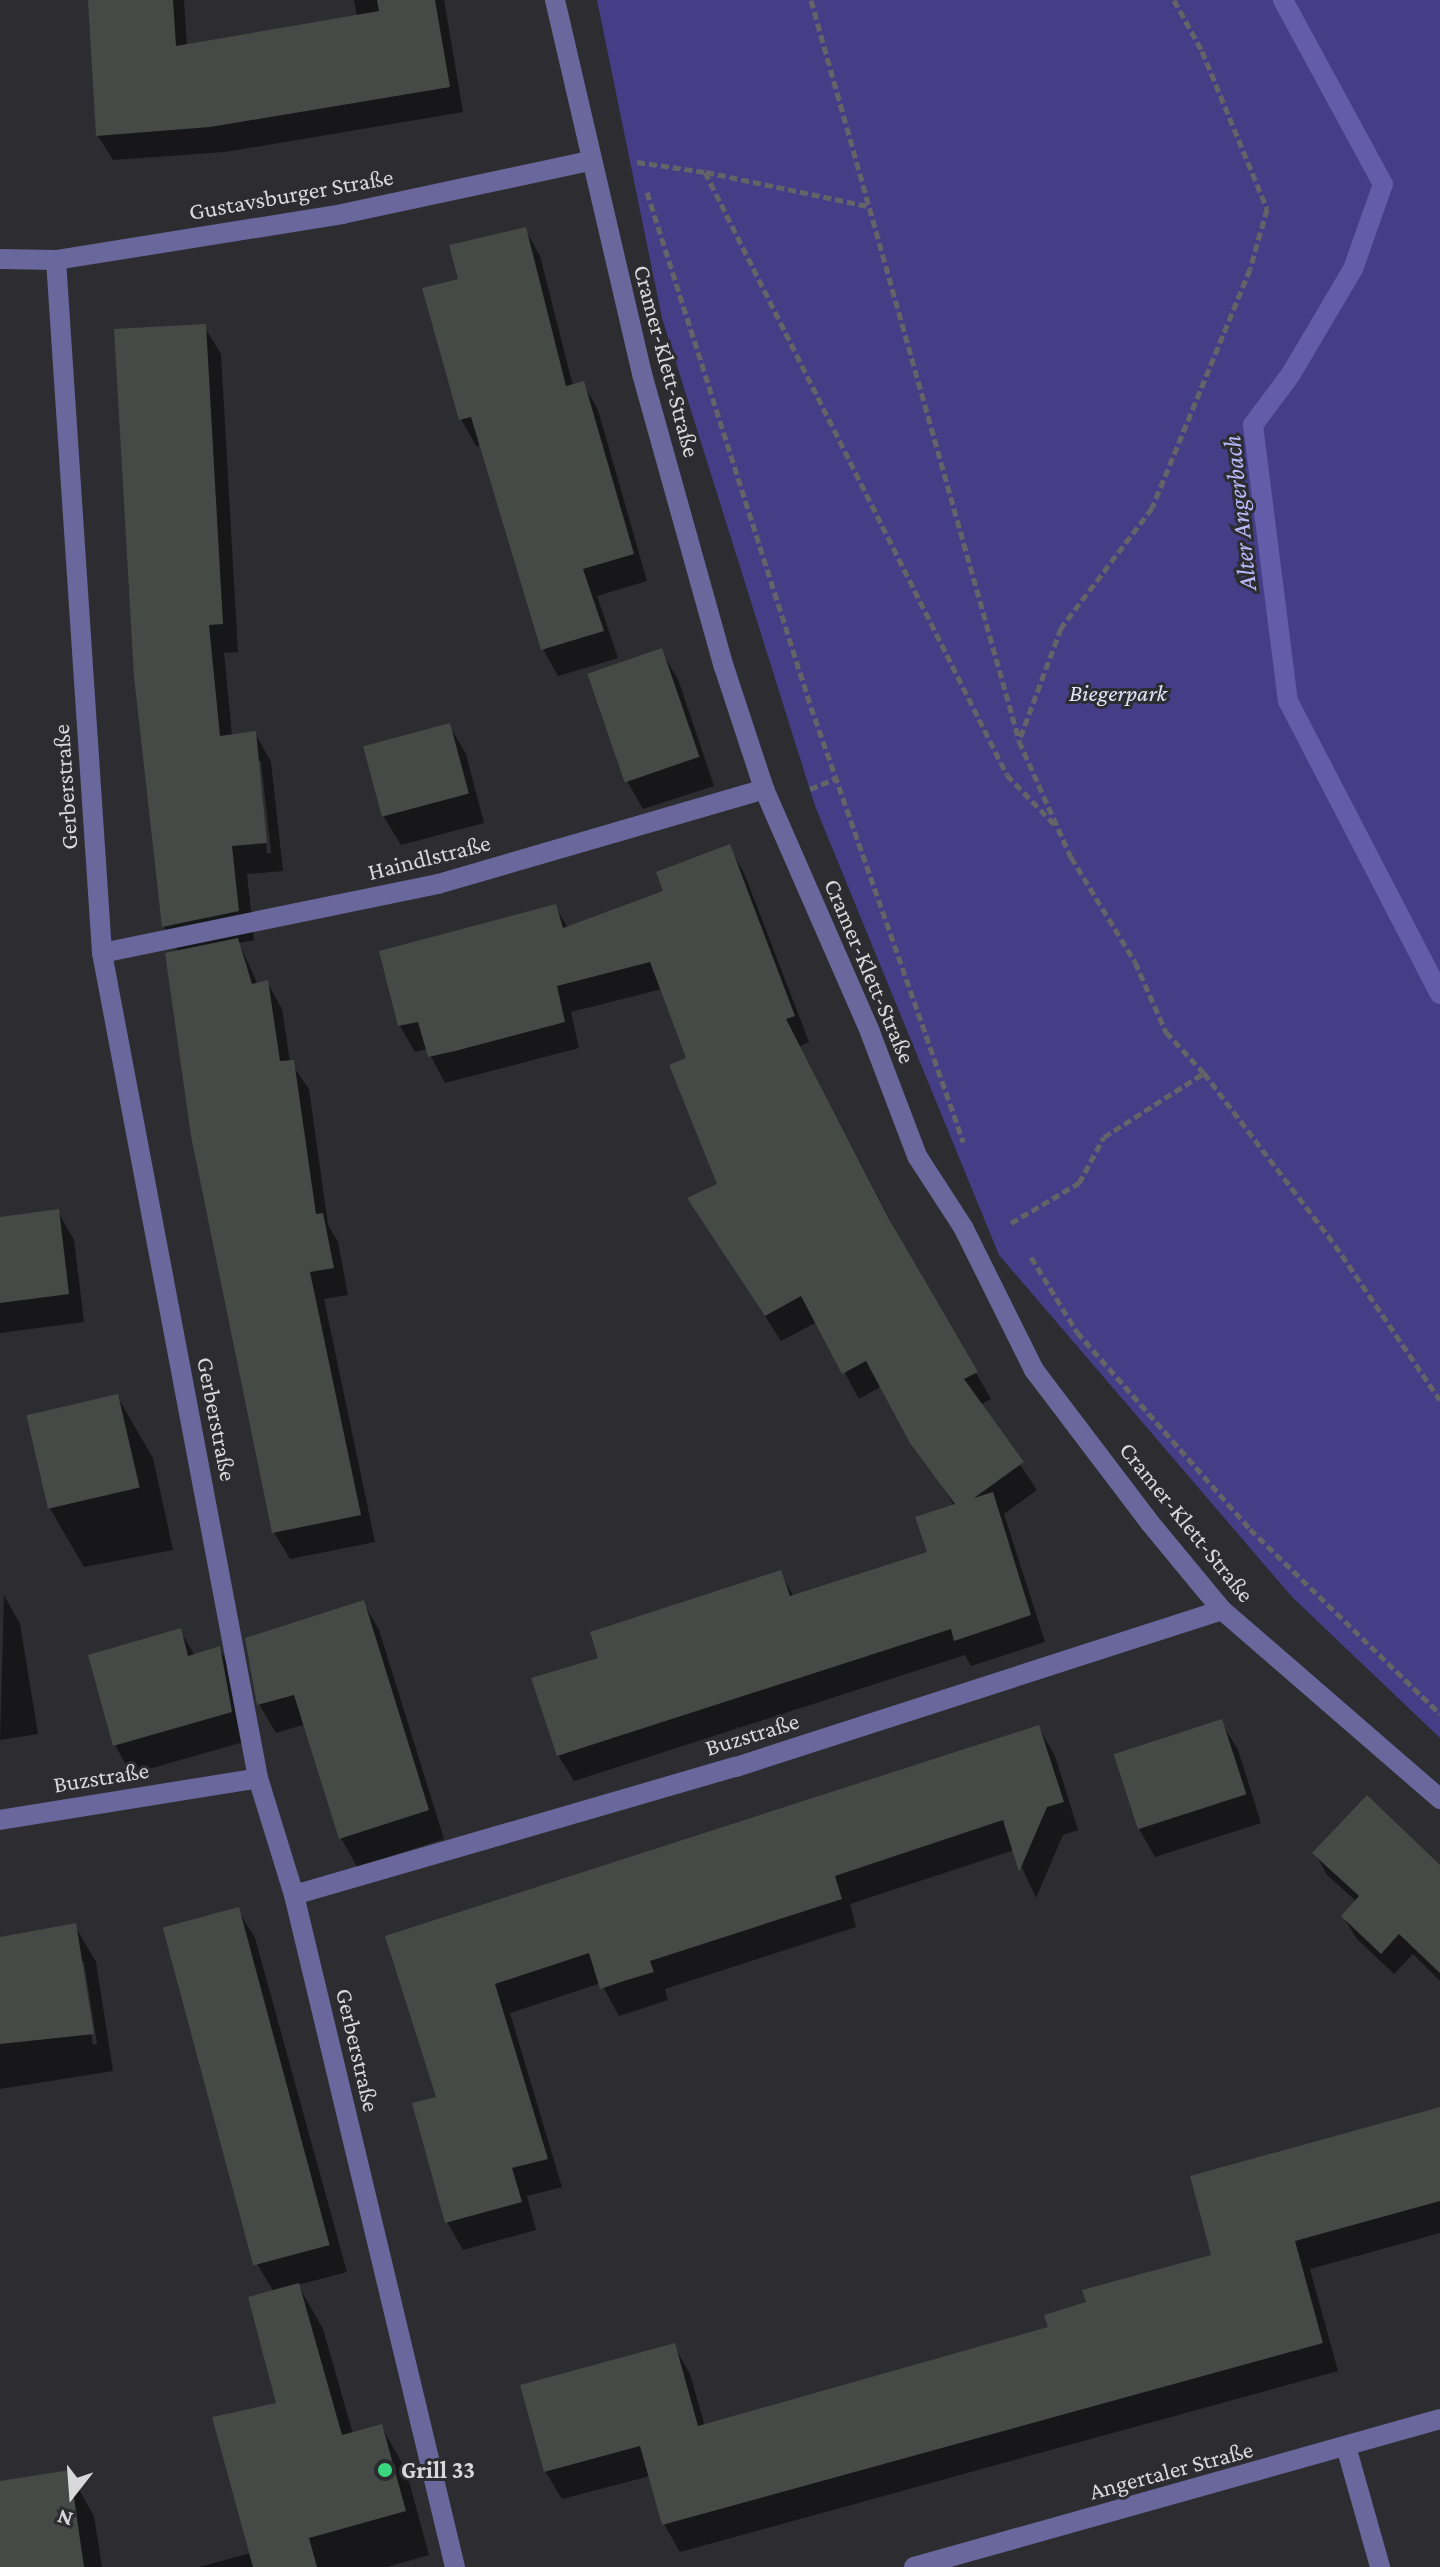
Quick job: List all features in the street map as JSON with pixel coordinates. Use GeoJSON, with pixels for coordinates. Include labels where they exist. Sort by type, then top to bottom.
{"type":"FeatureCollection","features":[{"type":"Feature","properties":{"kind":"street","name":"Cramer-Klett-Straße"},"geometry":{"type":"LineString","coordinates":[[555,0],[589,161],[707,609],[764,789],[870,1032],[917,1156],[963,1227],[1034,1370],[1222,1610],[1440,1799]]}},
{"type":"Feature","properties":{"kind":"street","name":"Gustavsburger Straße"},"geometry":{"type":"LineString","coordinates":[[0,259],[56,260],[342,214],[589,161]]}},
{"type":"Feature","properties":{"kind":"street","name":"Gerberstraße"},"geometry":{"type":"LineString","coordinates":[[56,260],[102,953],[258,1778],[294,1895],[455,2567]]}},
{"type":"Feature","properties":{"kind":"street","name":"Haindlstraße"},"geometry":{"type":"LineString","coordinates":[[102,953],[438,884],[764,789]]}},
{"type":"Feature","properties":{"kind":"street","name":"Buzstraße"},"geometry":{"type":"LineString","coordinates":[[294,1895],[736,1767],[1222,1610]]}},
{"type":"Feature","properties":{"kind":"street","name":"Buzstraße"},"geometry":{"type":"LineString","coordinates":[[0,1820],[258,1778]]}},
{"type":"Feature","properties":{"kind":"street","name":"Angertaler Straße"},"geometry":{"type":"LineString","coordinates":[[914,2567],[1347,2450],[1440,2419]]}},
{"type":"Feature","properties":{"kind":"street"},"geometry":{"type":"LineString","coordinates":[[1347,2450],[1380,2567]]}},
{"type":"Feature","properties":{"kind":"path"},"geometry":{"type":"LineString","coordinates":[[811,0],[1019,741],[1060,830],[1135,962],[1166,1032],[1204,1073],[1335,1245],[1440,1400]]}},
{"type":"Feature","properties":{"kind":"path"},"geometry":{"type":"LineString","coordinates":[[1019,741],[1061,628],[1152,508],[1250,269],[1267,209],[1202,51],[1174,0]]}},
{"type":"Feature","properties":{"kind":"path"},"geometry":{"type":"LineString","coordinates":[[636,172],[630,161],[705,172],[867,206]]}},
{"type":"Feature","properties":{"kind":"path"},"geometry":{"type":"LineString","coordinates":[[705,172],[1007,775],[1060,830]]}},
{"type":"Feature","properties":{"kind":"path"},"geometry":{"type":"LineString","coordinates":[[642,183],[654,205],[718,424],[806,692],[967,1153]]}},
{"type":"Feature","properties":{"kind":"path"},"geometry":{"type":"LineString","coordinates":[[1011,1223],[1079,1183],[1104,1137],[1204,1073]]}},
{"type":"Feature","properties":{"kind":"path"},"geometry":{"type":"LineString","coordinates":[[1005,1214],[1019,1237]]}},
{"type":"Feature","properties":{"kind":"path"},"geometry":{"type":"LineString","coordinates":[[1027,1251],[1077,1332],[1250,1529],[1440,1714]]}},
{"type":"Feature","properties":{"kind":"green space","name":"Biegerpark"},"geometry":{"type":"Polygon","coordinates":[[[597,0],[1440,0],[1440,1738],[1292,1597],[999,1255],[815,806],[662,318],[597,0]]]}},
{"type":"Feature","properties":{"kind":"building"},"geometry":{"type":"Polygon","coordinates":[[[88,0],[173,0],[176,46],[379,11],[377,0],[435,0],[450,87],[210,127],[96,136],[88,0]]]}},
{"type":"Feature","properties":{"kind":"building"},"geometry":{"type":"Polygon","coordinates":[[[526,227],[566,386],[584,381],[634,554],[583,569],[604,631],[541,650],[471,417],[459,420],[422,288],[458,279],[449,245],[526,227]]]}},
{"type":"Feature","properties":{"kind":"building"},"geometry":{"type":"Polygon","coordinates":[[[206,324],[223,624],[209,625],[220,736],[256,731],[267,843],[232,846],[239,911],[162,927],[134,677],[114,329],[206,324]]]}},
{"type":"Feature","properties":{"kind":"building"},"geometry":{"type":"Polygon","coordinates":[[[662,648],[699,757],[625,782],[587,674],[662,648]]]}},
{"type":"Feature","properties":{"kind":"building"},"geometry":{"type":"Polygon","coordinates":[[[450,723],[469,794],[382,817],[363,746],[450,723]]]}},
{"type":"Feature","properties":{"kind":"building"},"geometry":{"type":"Polygon","coordinates":[[[730,844],[795,1016],[786,1019],[889,1219],[978,1372],[964,1379],[1024,1462],[974,1498],[993,1492],[1031,1615],[954,1641],[951,1629],[557,1756],[531,1678],[598,1658],[590,1632],[781,1570],[790,1596],[927,1552],[915,1517],[955,1504],[910,1443],[866,1361],[842,1374],[801,1296],[765,1316],[687,1198],[717,1184],[669,1065],[686,1058],[650,962],[557,986],[565,1022],[455,1051],[428,1057],[418,1022],[398,1026],[379,951],[556,904],[563,928],[663,891],[656,872],[730,844]]]}},
{"type":"Feature","properties":{"kind":"building"},"geometry":{"type":"Polygon","coordinates":[[[238,938],[252,984],[268,980],[280,1061],[294,1060],[316,1214],[323,1213],[334,1268],[310,1272],[361,1515],[272,1533],[191,1136],[165,953],[238,938]]]}},
{"type":"Feature","properties":{"kind":"building"},"geometry":{"type":"Polygon","coordinates":[[[59,1209],[69,1294],[0,1303],[0,1217],[59,1209]]]}},
{"type":"Feature","properties":{"kind":"building"},"geometry":{"type":"Polygon","coordinates":[[[118,1394],[140,1488],[48,1509],[26,1415],[118,1394]]]}},
{"type":"Feature","properties":{"kind":"building"},"geometry":{"type":"Polygon","coordinates":[[[364,1600],[429,1810],[339,1839],[294,1695],[257,1705],[245,1638],[364,1600]]]}},
{"type":"Feature","properties":{"kind":"building"},"geometry":{"type":"Polygon","coordinates":[[[181,1628],[188,1656],[220,1646],[232,1712],[113,1746],[88,1655],[181,1628]]]}},
{"type":"Feature","properties":{"kind":"building"},"geometry":{"type":"Polygon","coordinates":[[[1222,1719],[1246,1794],[1138,1829],[1114,1754],[1222,1719]]]}},
{"type":"Feature","properties":{"kind":"building"},"geometry":{"type":"Polygon","coordinates":[[[1039,1725],[1064,1802],[1047,1807],[1019,1872],[1003,1820],[835,1876],[842,1899],[650,1961],[654,1972],[600,1989],[589,1953],[495,1984],[548,2159],[512,2168],[522,2202],[445,2223],[412,2103],[436,2097],[385,1936],[1039,1725]]]}},
{"type":"Feature","properties":{"kind":"building"},"geometry":{"type":"Polygon","coordinates":[[[1367,1795],[1440,1865],[1440,1973],[1399,1934],[1381,1954],[1341,1916],[1359,1896],[1312,1853],[1367,1795]]]}},
{"type":"Feature","properties":{"kind":"building"},"geometry":{"type":"Polygon","coordinates":[[[239,1907],[330,2245],[253,2266],[163,1927],[239,1907]]]}},
{"type":"Feature","properties":{"kind":"building"},"geometry":{"type":"Polygon","coordinates":[[[76,1923],[94,2034],[0,2044],[0,1937],[76,1923]]]}},
{"type":"Feature","properties":{"kind":"building"},"geometry":{"type":"Polygon","coordinates":[[[1440,2107],[1440,2201],[1295,2241],[1323,2343],[662,2525],[640,2446],[544,2472],[520,2385],[675,2343],[698,2426],[1048,2327],[1044,2315],[1086,2302],[1082,2290],[1211,2255],[1190,2176],[1440,2107]]]}},
{"type":"Feature","properties":{"kind":"building"},"geometry":{"type":"Polygon","coordinates":[[[299,2283],[342,2435],[382,2424],[406,2511],[309,2538],[317,2567],[253,2567],[212,2417],[276,2403],[248,2297],[299,2283]]]}},
{"type":"Feature","properties":{"kind":"building"},"geometry":{"type":"Polygon","coordinates":[[[70,2470],[84,2567],[0,2567],[0,2481],[70,2470]]]}},
{"type":"Feature","properties":{"kind":"waterway","name":"Alter Angerbach"},"geometry":{"type":"LineString","coordinates":[[1283,0],[1383,184],[1353,269],[1291,374],[1253,425],[1288,701],[1440,994]]}},
{"type":"Feature","properties":{"kind":"place","name":"Grill 33"},"geometry":{"type":"Point","coordinates":[385,2470]}}]}
